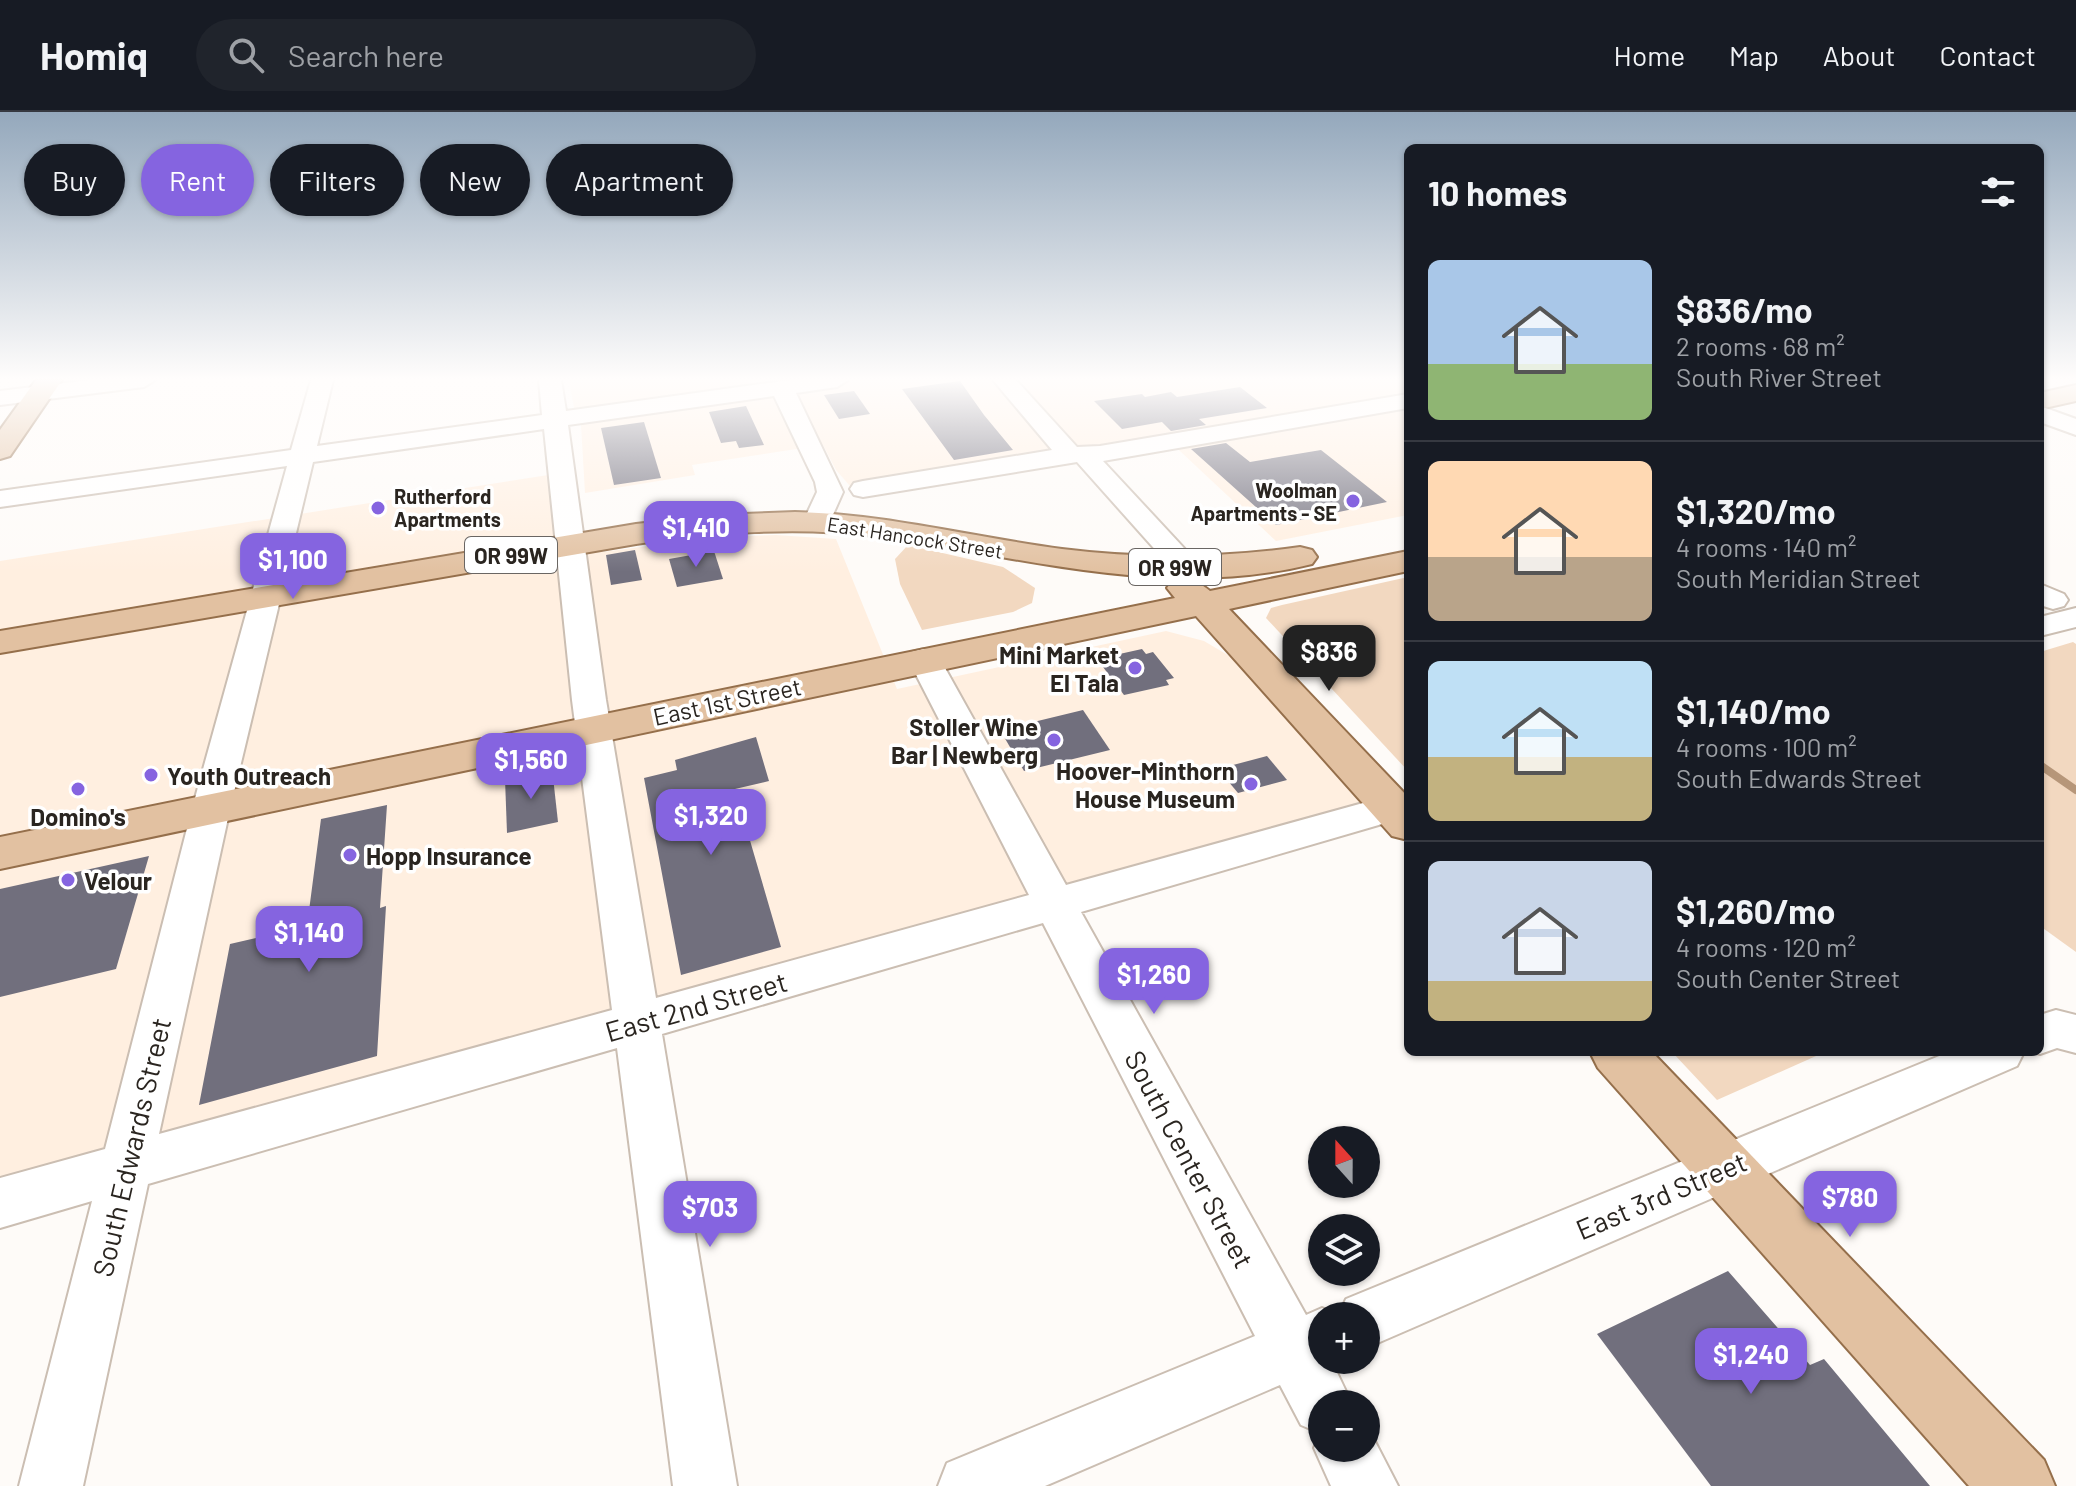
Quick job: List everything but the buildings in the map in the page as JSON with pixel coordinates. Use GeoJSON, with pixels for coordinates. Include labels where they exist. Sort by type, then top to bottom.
{"type":"FeatureCollection","features":[{"type":"Feature","properties":{"kind":"main road","name":"East Hancock Street"},"geometry":{"type":"LineString","coordinates":[[0,642],[691,527],[817,522],[935,536],[1024,554]]}},
{"type":"Feature","properties":{"kind":"main road","name":"OR 99W"},"geometry":{"type":"LineString","coordinates":[[1024,554],[1130,565],[1186,567],[1277,561],[1404,537]]}},
{"type":"Feature","properties":{"kind":"main road"},"geometry":{"type":"LineString","coordinates":[[1204,603],[1213,592],[1267,576],[1325,553]]}},
{"type":"Feature","properties":{"kind":"main road"},"geometry":{"type":"LineString","coordinates":[[998,644],[1053,613],[1066,595],[1058,578],[1024,554]]}},
{"type":"Feature","properties":{"kind":"main road","name":"East 1st Street"},"geometry":{"type":"LineString","coordinates":[[0,853],[1404,562]]}},
{"type":"Feature","properties":{"kind":"main road"},"geometry":{"type":"LineString","coordinates":[[1130,565],[1183,587],[1204,603],[1400,817]]}},
{"type":"Feature","properties":{"kind":"main road"},"geometry":{"type":"LineString","coordinates":[[1621,1056],[2018,1486]]}},
{"type":"Feature","properties":{"kind":"street","name":"South Edwards Street"},"geometry":{"type":"LineString","coordinates":[[51,1486],[211,809],[305,444]]}},
{"type":"Feature","properties":{"kind":"street"},"geometry":{"type":"LineString","coordinates":[[0,499],[385,444]]}},
{"type":"Feature","properties":{"kind":"street"},"geometry":{"type":"LineString","coordinates":[[558,444],[593,728],[705,1486]]}},
{"type":"Feature","properties":{"kind":"street"},"geometry":{"type":"LineString","coordinates":[[809,444],[830,492],[817,522]]}},
{"type":"Feature","properties":{"kind":"street"},"geometry":{"type":"LineString","coordinates":[[1066,444],[1186,567]]}},
{"type":"Feature","properties":{"kind":"street","name":"East Hancock Street"},"geometry":{"type":"LineString","coordinates":[[863,489],[1144,444]]}},
{"type":"Feature","properties":{"kind":"street","name":"South Center Street"},"geometry":{"type":"LineString","coordinates":[[924,659],[1054,905],[1307,1344],[1318,1390]]}},
{"type":"Feature","properties":{"kind":"street","name":"East 2nd Street"},"geometry":{"type":"LineString","coordinates":[[0,1203],[1054,905],[1400,817]]}},
{"type":"Feature","properties":{"kind":"street"},"geometry":{"type":"LineString","coordinates":[[2044,1034],[2056,1029],[2076,1034]]}},
{"type":"Feature","properties":{"kind":"street","name":"East 3rd Street"},"geometry":{"type":"LineString","coordinates":[[1380,1313],[1991,1056]]}},
{"type":"Feature","properties":{"kind":"street"},"geometry":{"type":"LineString","coordinates":[[970,1486],[1307,1344]]}},
{"type":"Feature","properties":{"kind":"street"},"geometry":{"type":"LineString","coordinates":[[1353,1462],[1366,1486]]}},
{"type":"Feature","properties":{"kind":"shaded area"},"geometry":{"type":"Polygon","coordinates":[[[582,444],[1119,444],[850,486],[836,470],[823,445],[692,465],[695,475],[585,493],[582,444]]]}},
{"type":"Feature","properties":{"kind":"shaded area"},"geometry":{"type":"Polygon","coordinates":[[[1173,444],[1404,444],[1404,516],[1276,541],[1173,444]]]}},
{"type":"Feature","properties":{"kind":"shaded area"},"geometry":{"type":"Polygon","coordinates":[[[561,473],[567,528],[603,552],[717,537],[776,535],[836,539],[897,689],[1166,631],[1204,641],[1280,686],[1392,808],[0,1191],[0,561],[561,473]]]}},
{"type":"Feature","properties":{"kind":"shaded area"},"geometry":{"type":"Polygon","coordinates":[[[908,545],[1003,567],[1035,588],[1032,603],[1013,612],[922,630],[900,584],[895,559],[908,545]]]}},
{"type":"Feature","properties":{"kind":"shaded area"},"geometry":{"type":"Polygon","coordinates":[[[1404,578],[1404,767],[1266,618],[1271,608],[1404,578]]]}},
{"type":"Feature","properties":{"kind":"shaded area"},"geometry":{"type":"Polygon","coordinates":[[[2073,642],[2076,644],[2076,952],[2044,929],[2044,651],[2073,642]]]}},
{"type":"Feature","properties":{"kind":"shaded area"},"geometry":{"type":"Polygon","coordinates":[[[1676,1056],[1816,1056],[1717,1100],[1676,1056]]]}},
{"type":"Feature","properties":{"kind":"waterway"},"geometry":{"type":"LineString","coordinates":[[2044,768],[2076,790]]}},
{"type":"Feature","properties":{"kind":"place","name":"Woolman Apartments - SE"},"geometry":{"type":"Point","coordinates":[1353,501]}},
{"type":"Feature","properties":{"kind":"place","name":"Rutherford Apartments"},"geometry":{"type":"Point","coordinates":[378,508]}},
{"type":"Feature","properties":{"kind":"place","name":"Mini Market El Tala"},"geometry":{"type":"Point","coordinates":[1135,668]}},
{"type":"Feature","properties":{"kind":"place","name":"Stoller Wine Bar | Newberg"},"geometry":{"type":"Point","coordinates":[1054,740]}},
{"type":"Feature","properties":{"kind":"place","name":"Youth Outreach"},"geometry":{"type":"Point","coordinates":[151,775]}},
{"type":"Feature","properties":{"kind":"place","name":"Hoover-Minthorn House Museum"},"geometry":{"type":"Point","coordinates":[1251,784]}},
{"type":"Feature","properties":{"kind":"place","name":"Domino's"},"geometry":{"type":"Point","coordinates":[78,789]}},
{"type":"Feature","properties":{"kind":"place","name":"Hopp Insurance"},"geometry":{"type":"Point","coordinates":[350,855]}},
{"type":"Feature","properties":{"kind":"place","name":"Velour"},"geometry":{"type":"Point","coordinates":[68,880]}}]}
